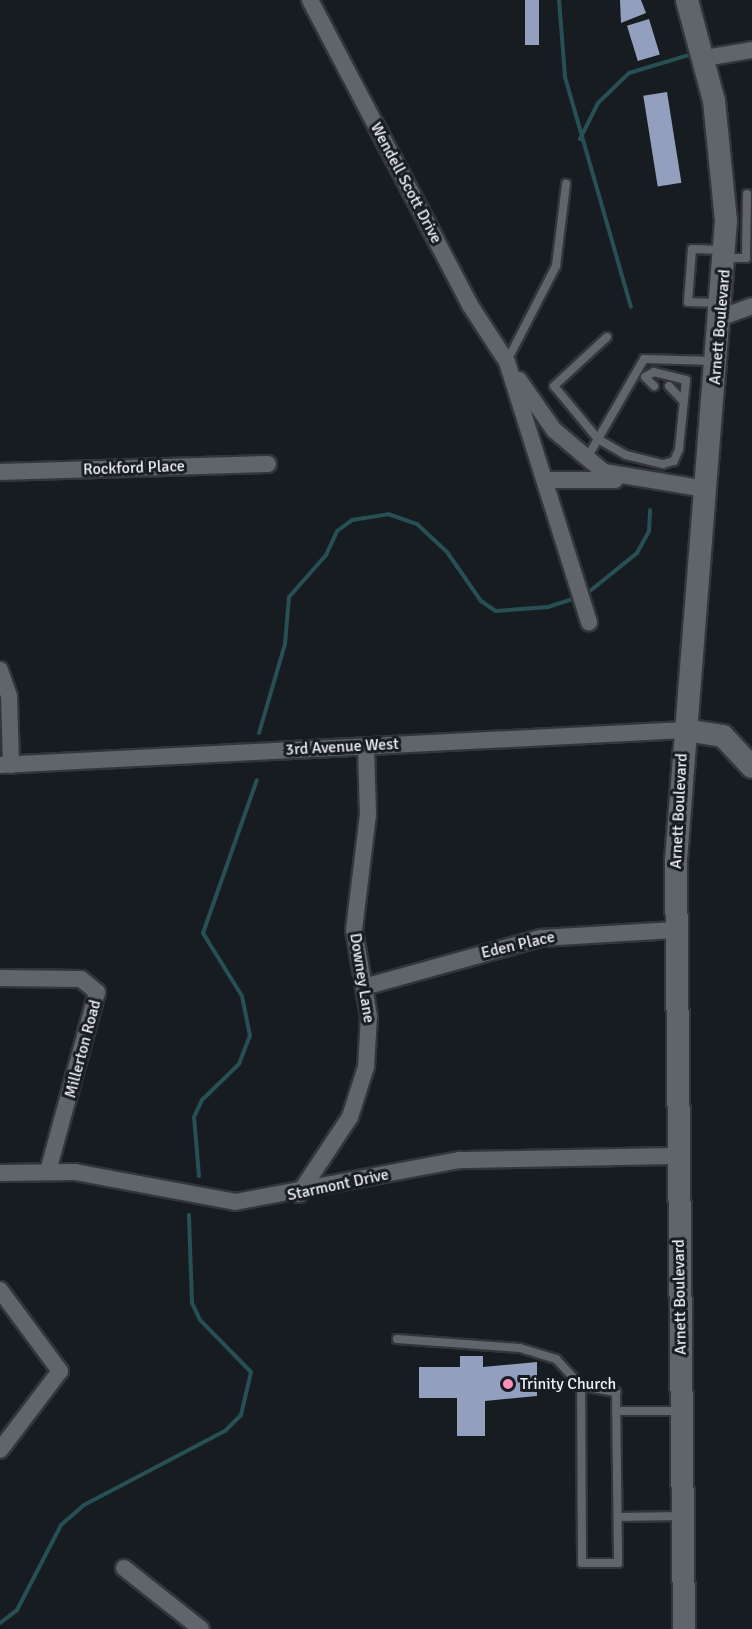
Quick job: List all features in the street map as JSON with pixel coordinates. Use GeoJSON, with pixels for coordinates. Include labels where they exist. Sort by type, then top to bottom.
{"type":"FeatureCollection","features":[{"type":"Feature","properties":{"kind":"main road","name":"Arnett Boulevard"},"geometry":{"type":"LineString","coordinates":[[684,1629],[675,930],[685,730],[722,310],[741,253],[741,194],[687,0]]}},
{"type":"Feature","properties":{"kind":"main road"},"geometry":{"type":"LineString","coordinates":[[685,730],[723,736],[752,767]]}},
{"type":"Feature","properties":{"kind":"street","name":"Wendell Scott Drive"},"geometry":{"type":"LineString","coordinates":[[310,0],[470,305],[507,362],[555,430],[586,460],[623,480]]}},
{"type":"Feature","properties":{"kind":"street"},"geometry":{"type":"LineString","coordinates":[[705,58],[752,50]]}},
{"type":"Feature","properties":{"kind":"street"},"geometry":{"type":"LineString","coordinates":[[722,310],[752,306]]}},
{"type":"Feature","properties":{"kind":"street","name":"Wendell Scott Drive"},"geometry":{"type":"LineString","coordinates":[[507,362],[546,480],[587,618]]}},
{"type":"Feature","properties":{"kind":"street","name":"Rockford Place"},"geometry":{"type":"LineString","coordinates":[[0,472],[268,464]]}},
{"type":"Feature","properties":{"kind":"street","name":"Wendell Scott Drive"},"geometry":{"type":"LineString","coordinates":[[546,480],[623,480],[706,489]]}},
{"type":"Feature","properties":{"kind":"street"},"geometry":{"type":"LineString","coordinates":[[0,670],[9,696],[6,765]]}},
{"type":"Feature","properties":{"kind":"street","name":"3rd Avenue West"},"geometry":{"type":"LineString","coordinates":[[6,765],[685,730]]}},
{"type":"Feature","properties":{"kind":"street","name":"Downey Lane"},"geometry":{"type":"LineString","coordinates":[[299,1194],[339,1138],[361,1089],[370,1038],[354,920],[368,815],[366,746]]}},
{"type":"Feature","properties":{"kind":"street","name":"Eden Place"},"geometry":{"type":"LineString","coordinates":[[364,987],[541,938],[675,930]]}},
{"type":"Feature","properties":{"kind":"street","name":"Millerton Road"},"geometry":{"type":"LineString","coordinates":[[0,978],[81,979],[97,992],[48,1171]]}},
{"type":"Feature","properties":{"kind":"street","name":"Starmont Drive"},"geometry":{"type":"LineString","coordinates":[[0,1173],[48,1171],[210,1200],[255,1202],[460,1160],[678,1156]]}},
{"type":"Feature","properties":{"kind":"street"},"geometry":{"type":"LineString","coordinates":[[0,1290],[60,1371],[0,1450]]}},
{"type":"Feature","properties":{"kind":"street"},"geometry":{"type":"LineString","coordinates":[[124,1568],[201,1629]]}},
{"type":"Feature","properties":{"kind":"lane"},"geometry":{"type":"LineString","coordinates":[[507,362],[556,266],[566,184]]}},
{"type":"Feature","properties":{"kind":"lane"},"geometry":{"type":"LineString","coordinates":[[722,310],[687,302],[692,249],[741,253],[749,211],[741,194]]}},
{"type":"Feature","properties":{"kind":"lane"},"geometry":{"type":"LineString","coordinates":[[607,337],[554,386],[598,440],[648,463],[674,461],[686,386],[683,376],[654,372],[651,381],[636,374]]}},
{"type":"Feature","properties":{"kind":"lane"},"geometry":{"type":"LineString","coordinates":[[586,460],[644,359],[657,356],[718,361]]}},
{"type":"Feature","properties":{"kind":"lane"},"geometry":{"type":"LineString","coordinates":[[684,401],[669,384],[686,386]]}},
{"type":"Feature","properties":{"kind":"lane"},"geometry":{"type":"LineString","coordinates":[[397,1340],[496,1343],[543,1353],[581,1386],[616,1392],[618,1563],[582,1563],[581,1386]]}},
{"type":"Feature","properties":{"kind":"lane"},"geometry":{"type":"LineString","coordinates":[[616,1411],[682,1411]]}},
{"type":"Feature","properties":{"kind":"lane"},"geometry":{"type":"LineString","coordinates":[[618,1517],[683,1516]]}},
{"type":"Feature","properties":{"kind":"building"},"geometry":{"type":"Polygon","coordinates":[[[525,0],[539,0],[539,45],[525,45],[525,0]]]}},
{"type":"Feature","properties":{"kind":"building"},"geometry":{"type":"Polygon","coordinates":[[[620,0],[641,0],[646,13],[621,23],[620,0]]]}},
{"type":"Feature","properties":{"kind":"building"},"geometry":{"type":"Polygon","coordinates":[[[649,19],[660,54],[638,61],[627,26],[649,19]]]}},
{"type":"Feature","properties":{"kind":"building"},"geometry":{"type":"Polygon","coordinates":[[[667,92],[681,183],[658,187],[643,96],[667,92]]]}},
{"type":"Feature","properties":{"kind":"building"},"geometry":{"type":"Polygon","coordinates":[[[460,1356],[483,1356],[483,1367],[537,1362],[537,1396],[485,1401],[485,1436],[457,1436],[457,1398],[419,1398],[419,1367],[460,1367],[460,1356]]]}},
{"type":"Feature","properties":{"kind":"waterway"},"geometry":{"type":"LineString","coordinates":[[559,0],[565,77],[631,307]]}},
{"type":"Feature","properties":{"kind":"waterway"},"geometry":{"type":"LineString","coordinates":[[580,139],[598,103],[629,73],[689,55]]}},
{"type":"Feature","properties":{"kind":"waterway"},"geometry":{"type":"LineString","coordinates":[[585,595],[637,553],[649,531],[650,510]]}},
{"type":"Feature","properties":{"kind":"waterway"},"geometry":{"type":"LineString","coordinates":[[259,733],[285,644],[289,597],[326,555],[337,531],[352,520],[388,514],[417,524],[447,552],[481,601],[496,611],[548,607],[575,598]]}},
{"type":"Feature","properties":{"kind":"waterway"},"geometry":{"type":"LineString","coordinates":[[199,1176],[194,1117],[202,1100],[239,1064],[250,1036],[242,996],[203,933],[257,780]]}},
{"type":"Feature","properties":{"kind":"waterway"},"geometry":{"type":"LineString","coordinates":[[0,1623],[17,1610],[61,1525],[84,1505],[225,1431],[241,1415],[251,1372],[200,1320],[192,1303],[189,1215]]}},
{"type":"Feature","properties":{"kind":"place","name":"Trinity Church"},"geometry":{"type":"Point","coordinates":[508,1384]}}]}
